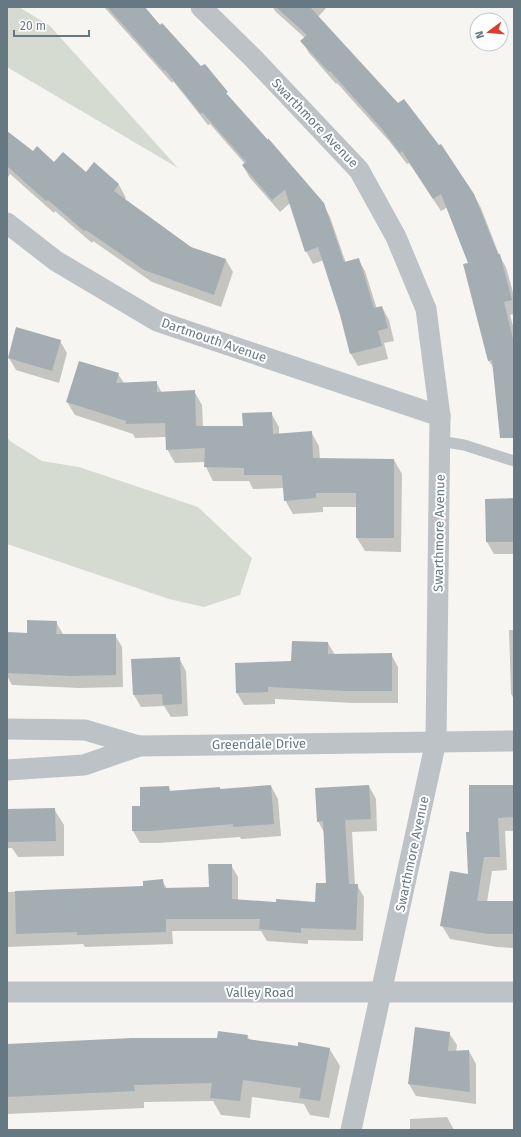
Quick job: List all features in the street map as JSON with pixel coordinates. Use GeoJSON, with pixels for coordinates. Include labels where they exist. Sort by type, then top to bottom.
{"type":"FeatureCollection","features":[{"type":"Feature","properties":{"kind":"street","name":"Swarthmore Avenue"},"geometry":{"type":"LineString","coordinates":[[200,7],[253,58],[359,170],[396,237],[426,309],[440,416],[436,741],[351,1130]]}},
{"type":"Feature","properties":{"kind":"street","name":"Dartmouth Avenue"},"geometry":{"type":"LineString","coordinates":[[7,223],[56,261],[157,321],[440,416]]}},
{"type":"Feature","properties":{"kind":"street"},"geometry":{"type":"LineString","coordinates":[[7,729],[85,730],[139,746]]}},
{"type":"Feature","properties":{"kind":"street","name":"Greendale Drive"},"geometry":{"type":"LineString","coordinates":[[7,770],[84,765],[139,746],[514,741]]}},
{"type":"Feature","properties":{"kind":"street","name":"Valley Road"},"geometry":{"type":"LineString","coordinates":[[7,992],[514,992]]}},
{"type":"Feature","properties":{"kind":"lane"},"geometry":{"type":"LineString","coordinates":[[440,441],[464,445],[514,461]]}},
{"type":"Feature","properties":{"kind":"shaded area"},"geometry":{"type":"Polygon","coordinates":[[[7,7],[19,7],[50,26],[178,168],[7,67],[7,7]]]}},
{"type":"Feature","properties":{"kind":"shaded area"},"geometry":{"type":"Polygon","coordinates":[[[7,437],[10,441],[42,461],[79,467],[198,507],[252,558],[240,595],[204,607],[169,599],[7,544],[7,437]]]}},
{"type":"Feature","properties":{"kind":"building"},"geometry":{"type":"Polygon","coordinates":[[[107,7],[145,7],[160,25],[162,23],[201,66],[205,64],[228,92],[226,93],[268,140],[268,138],[324,203],[344,262],[359,258],[374,308],[382,306],[388,328],[378,331],[382,346],[350,354],[340,315],[318,247],[305,252],[285,190],[272,200],[242,165],[246,162],[202,112],[201,114],[165,70],[164,71],[107,7]]]}},
{"type":"Feature","properties":{"kind":"building"},"geometry":{"type":"Polygon","coordinates":[[[276,7],[310,7],[398,103],[404,99],[439,145],[441,144],[474,194],[498,254],[500,254],[512,300],[504,302],[514,343],[514,438],[500,438],[492,360],[488,361],[463,264],[468,263],[441,194],[433,199],[402,151],[400,153],[381,128],[330,71],[329,72],[300,41],[307,35],[276,7]]]}},
{"type":"Feature","properties":{"kind":"building"},"geometry":{"type":"Polygon","coordinates":[[[7,131],[33,151],[37,146],[54,162],[63,152],[86,172],[94,162],[119,184],[114,191],[191,247],[226,259],[214,295],[144,270],[86,230],[84,231],[48,200],[46,201],[7,166],[7,131]]]}},
{"type":"Feature","properties":{"kind":"building"},"geometry":{"type":"Polygon","coordinates":[[[16,327],[61,340],[52,371],[8,358],[16,327]]]}},
{"type":"Feature","properties":{"kind":"building"},"geometry":{"type":"Polygon","coordinates":[[[79,361],[119,373],[116,383],[157,381],[157,392],[195,390],[196,426],[243,426],[242,413],[272,412],[273,434],[312,431],[313,458],[394,459],[394,538],[356,538],[356,493],[316,493],[316,498],[284,501],[282,475],[244,475],[244,468],[204,467],[205,448],[166,450],[165,423],[126,424],[126,421],[66,402],[79,361]]]}},
{"type":"Feature","properties":{"kind":"building"},"geometry":{"type":"Polygon","coordinates":[[[514,498],[514,542],[486,542],[485,499],[514,498]]]}},
{"type":"Feature","properties":{"kind":"building"},"geometry":{"type":"Polygon","coordinates":[[[27,620],[57,621],[56,634],[116,634],[116,675],[71,676],[7,673],[7,632],[27,633],[27,620]]]}},
{"type":"Feature","properties":{"kind":"building"},"geometry":{"type":"Polygon","coordinates":[[[292,641],[328,642],[328,654],[392,653],[392,691],[346,691],[268,687],[268,692],[236,693],[235,663],[291,661],[292,641]]]}},
{"type":"Feature","properties":{"kind":"building"},"geometry":{"type":"Polygon","coordinates":[[[180,657],[182,704],[163,705],[162,694],[133,695],[131,659],[180,657]]]}},
{"type":"Feature","properties":{"kind":"building"},"geometry":{"type":"Polygon","coordinates":[[[271,785],[274,824],[233,827],[233,824],[151,831],[132,831],[132,806],[140,806],[140,787],[169,786],[169,791],[271,785]]]}},
{"type":"Feature","properties":{"kind":"building"},"geometry":{"type":"Polygon","coordinates":[[[369,785],[371,819],[345,820],[349,884],[358,884],[356,930],[301,928],[301,933],[259,929],[260,919],[166,919],[166,932],[77,935],[77,932],[16,934],[15,891],[143,886],[143,881],[163,879],[164,888],[209,887],[208,864],[232,864],[232,899],[276,902],[276,899],[315,902],[316,883],[326,883],[323,821],[317,822],[315,788],[369,785]]]}},
{"type":"Feature","properties":{"kind":"building"},"geometry":{"type":"Polygon","coordinates":[[[469,785],[514,785],[514,817],[498,818],[500,857],[484,857],[477,901],[514,901],[514,934],[488,934],[440,926],[450,871],[468,874],[466,832],[469,832],[469,785]]]}},
{"type":"Feature","properties":{"kind":"building"},"geometry":{"type":"Polygon","coordinates":[[[55,808],[56,841],[8,842],[7,809],[55,808]]]}},
{"type":"Feature","properties":{"kind":"building"},"geometry":{"type":"Polygon","coordinates":[[[415,1027],[450,1032],[448,1051],[469,1050],[470,1092],[408,1084],[415,1027]]]}},
{"type":"Feature","properties":{"kind":"building"},"geometry":{"type":"Polygon","coordinates":[[[218,1031],[248,1035],[247,1039],[298,1046],[298,1042],[330,1048],[320,1101],[299,1098],[301,1088],[243,1080],[240,1101],[210,1098],[212,1083],[134,1085],[135,1091],[7,1097],[7,1044],[132,1038],[217,1038],[218,1031]]]}}]}
